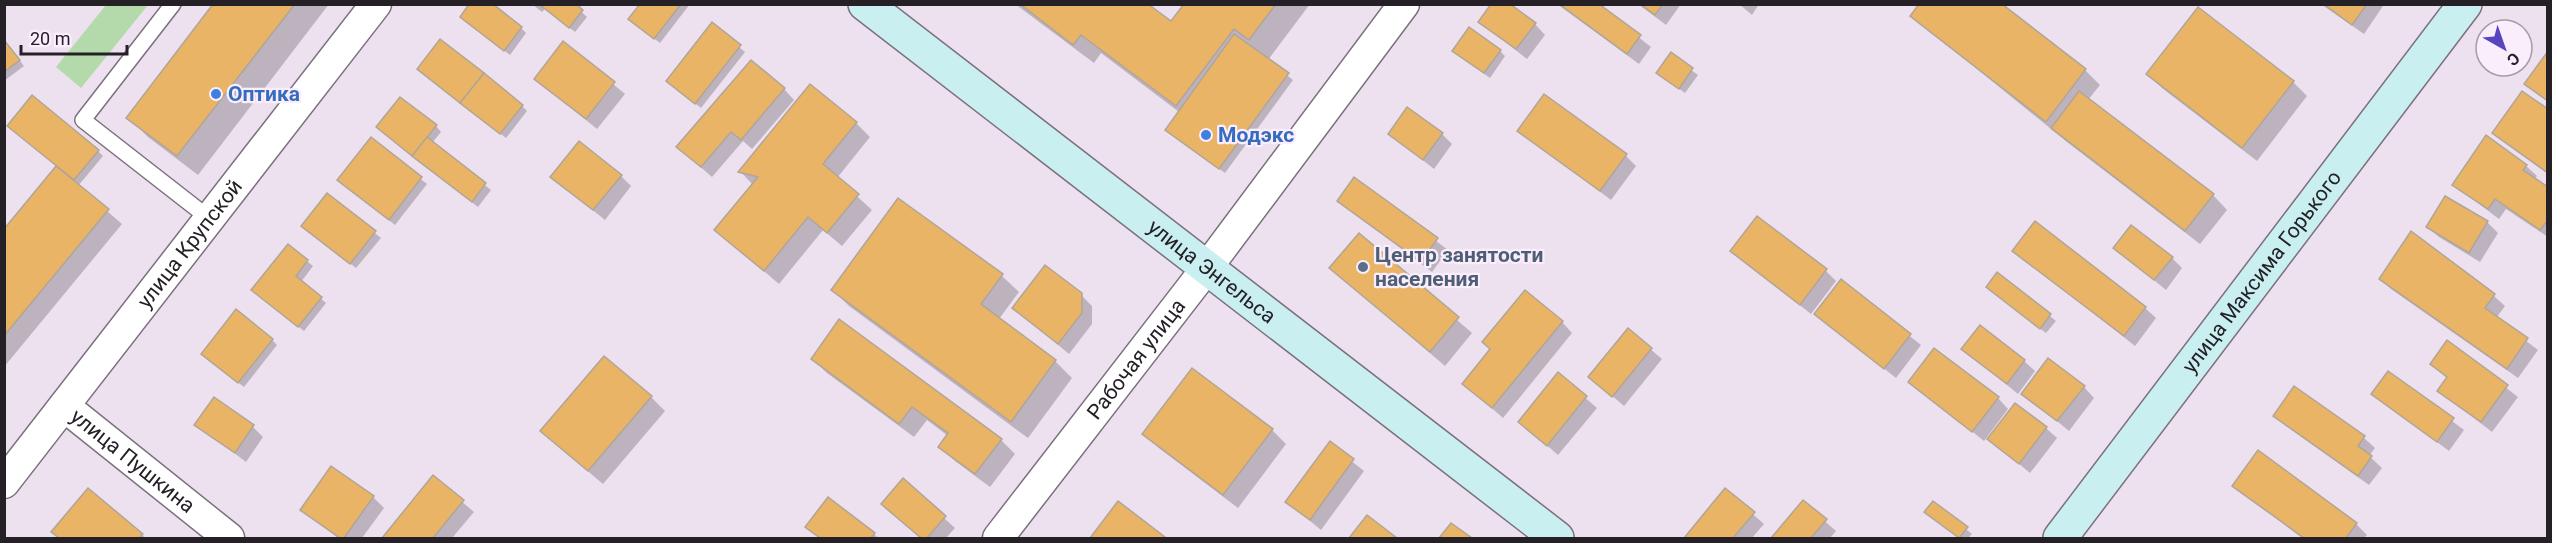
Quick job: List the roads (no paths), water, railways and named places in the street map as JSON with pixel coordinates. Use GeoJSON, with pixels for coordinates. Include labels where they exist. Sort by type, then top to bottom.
{"type":"FeatureCollection","features":[{"type":"Feature","properties":{"kind":"main road","name":"улица Энгельса"},"geometry":{"type":"LineString","coordinates":[[865,4],[1557,538]]}},
{"type":"Feature","properties":{"kind":"main road","name":"улица Максима Горького"},"geometry":{"type":"LineString","coordinates":[[2060,538],[2465,4]]}},
{"type":"Feature","properties":{"kind":"street","name":"улица Крупской"},"geometry":{"type":"LineString","coordinates":[[4,483],[376,4]]}},
{"type":"Feature","properties":{"kind":"street","name":"Рабочая улица"},"geometry":{"type":"LineString","coordinates":[[998,538],[1206,269],[1404,4]]}},
{"type":"Feature","properties":{"kind":"street","name":"улица Пушкина"},"geometry":{"type":"LineString","coordinates":[[64,406],[229,538]]}},
{"type":"Feature","properties":{"kind":"lane"},"geometry":{"type":"LineString","coordinates":[[173,4],[83,120],[210,219]]}},
{"type":"Feature","properties":{"kind":"place","name":"Оптика"},"geometry":{"type":"Point","coordinates":[216,94]}},
{"type":"Feature","properties":{"kind":"place","name":"Модэкс"},"geometry":{"type":"Point","coordinates":[1206,135]}},
{"type":"Feature","properties":{"kind":"place","name":"Центр занятости населения"},"geometry":{"type":"Point","coordinates":[1363,267]}}]}
